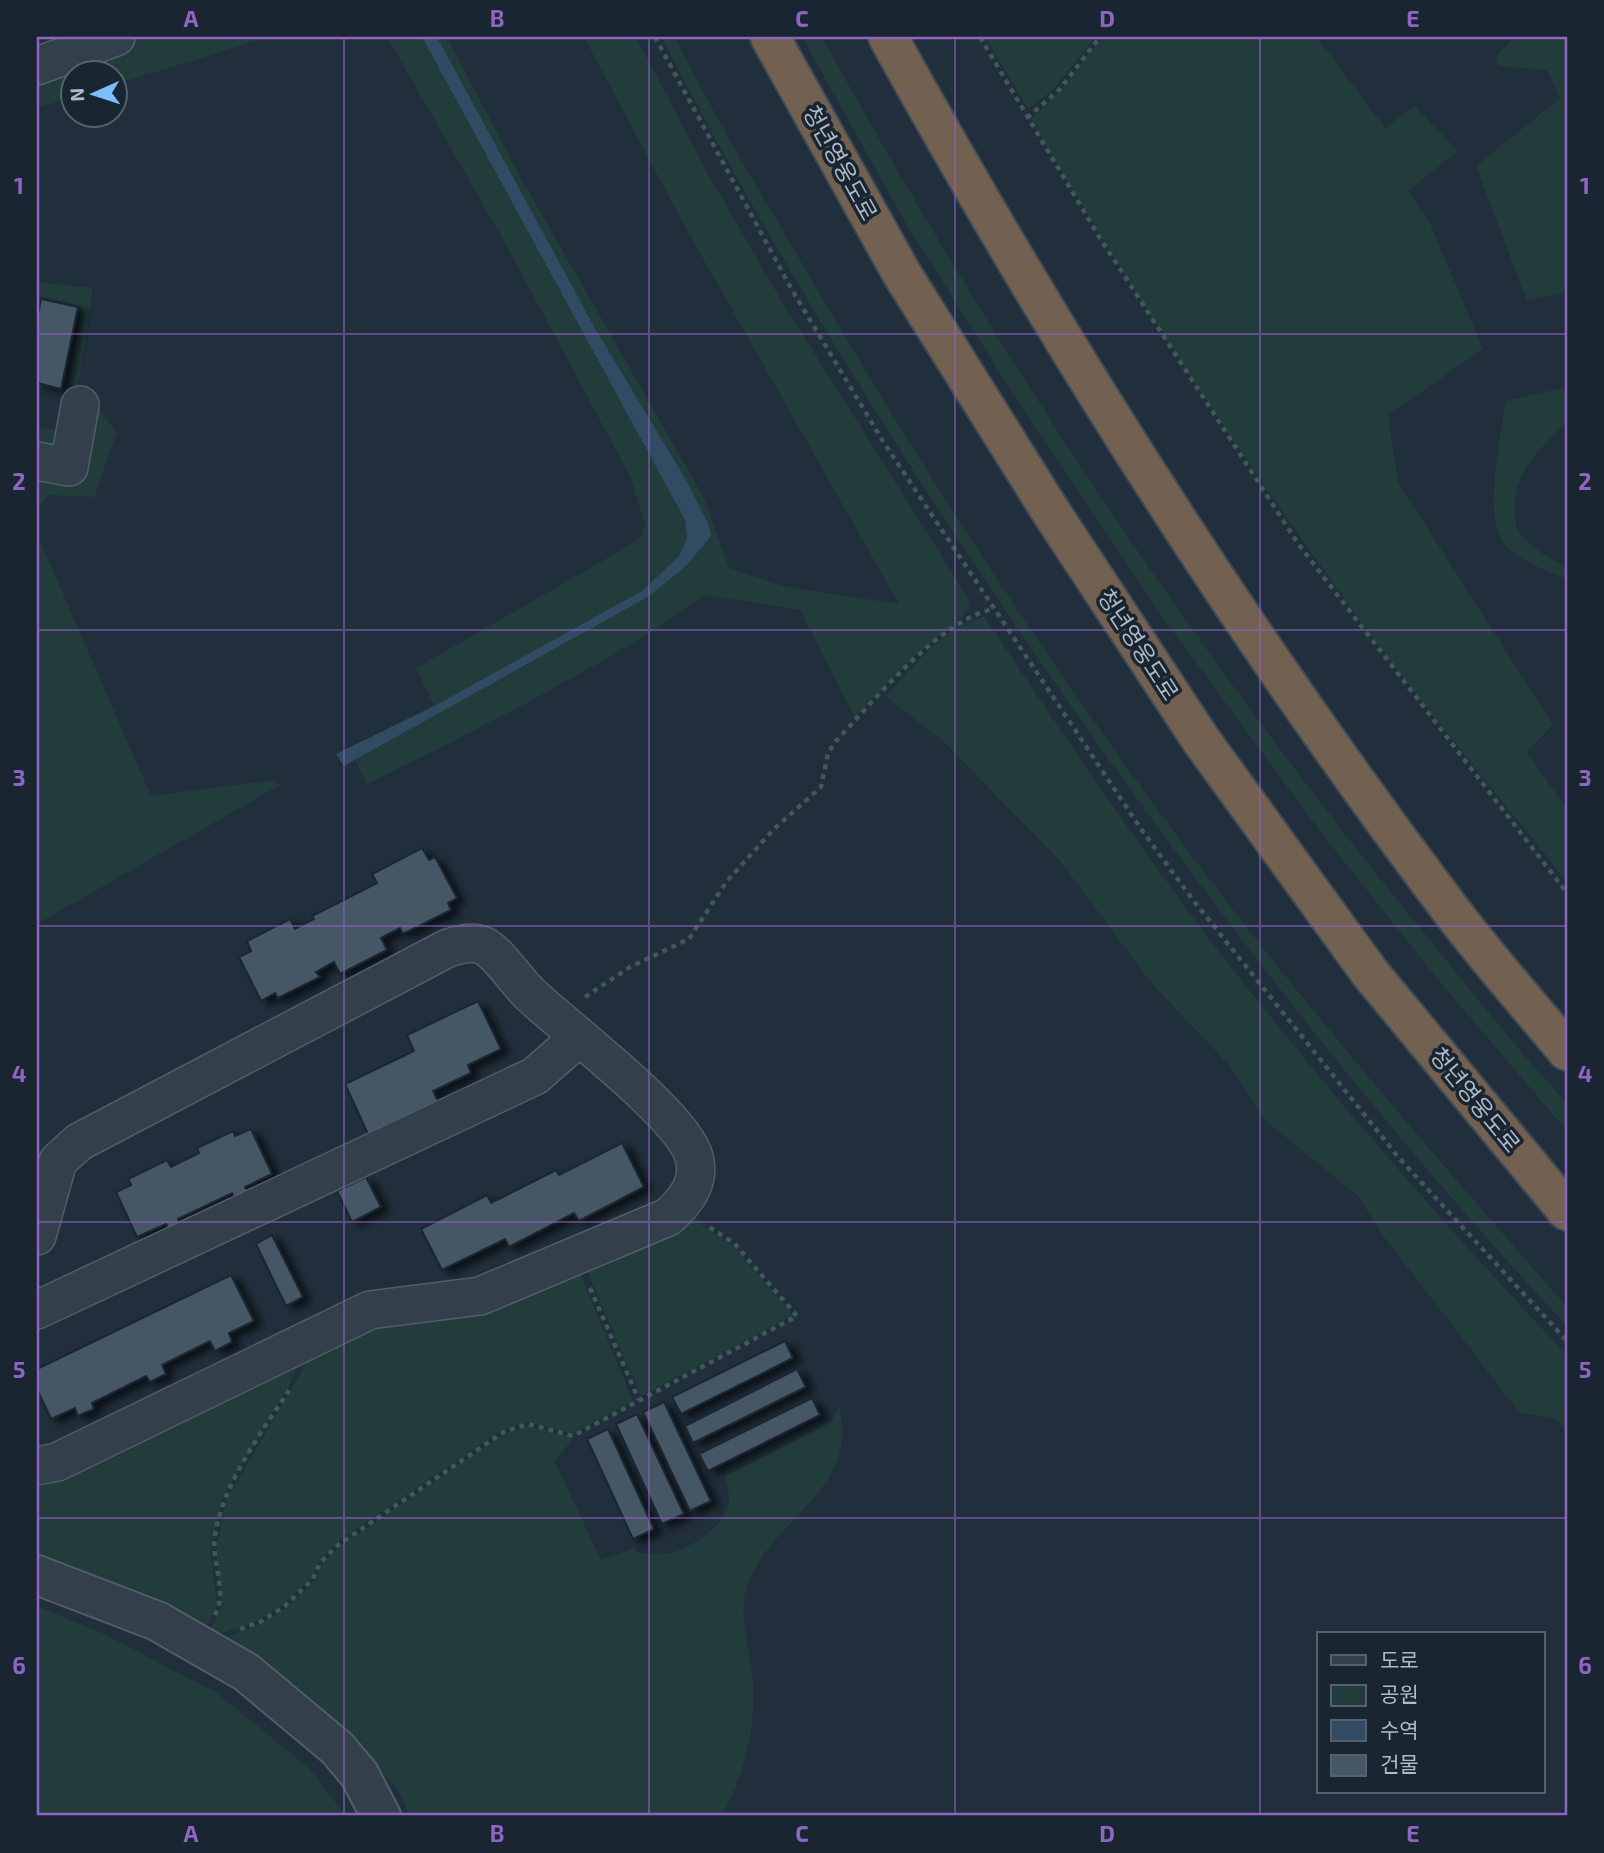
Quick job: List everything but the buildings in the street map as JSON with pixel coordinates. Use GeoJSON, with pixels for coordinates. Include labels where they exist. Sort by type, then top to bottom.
{"type":"FeatureCollection","features":[{"type":"Feature","properties":{"kind":"highway","name":"청년영웅도로"},"geometry":{"type":"LineString","coordinates":[[770,37],[902,274],[1051,512],[1201,740],[1370,973],[1567,1211]]}},
{"type":"Feature","properties":{"kind":"highway"},"geometry":{"type":"LineString","coordinates":[[888,37],[990,221],[1138,457],[1285,681],[1451,910],[1567,1051]]}},
{"type":"Feature","properties":{"kind":"street"},"geometry":{"type":"LineString","coordinates":[[37,66],[116,37]]}},
{"type":"Feature","properties":{"kind":"street"},"geometry":{"type":"LineString","coordinates":[[37,461],[69,467],[80,405]]}},
{"type":"Feature","properties":{"kind":"street"},"geometry":{"type":"LineString","coordinates":[[37,1236],[58,1161],[79,1142],[448,948],[476,943],[486,947],[510,975],[569,1030],[640,1090],[689,1144],[695,1157],[696,1171],[692,1188],[684,1202],[668,1217],[480,1296],[370,1310],[57,1462],[37,1466]]}},
{"type":"Feature","properties":{"kind":"street"},"geometry":{"type":"LineString","coordinates":[[37,1310],[535,1076],[569,1030]]}},
{"type":"Feature","properties":{"kind":"street"},"geometry":{"type":"LineString","coordinates":[[37,1575],[157,1621],[200,1643],[246,1672],[337,1748],[359,1774],[381,1816]]}},
{"type":"Feature","properties":{"kind":"path"},"geometry":{"type":"LineString","coordinates":[[655,37],[792,290],[884,443],[1141,829],[1200,909],[1399,1158],[1567,1341]]}},
{"type":"Feature","properties":{"kind":"path"},"geometry":{"type":"LineString","coordinates":[[980,37],[1098,235],[1299,545],[1567,893]]}},
{"type":"Feature","properties":{"kind":"path"},"geometry":{"type":"LineString","coordinates":[[1027,118],[1059,90],[1100,37]]}},
{"type":"Feature","properties":{"kind":"path"},"geometry":{"type":"LineString","coordinates":[[569,1030],[594,990],[630,967],[689,939],[727,881],[774,829],[821,787],[828,753],[836,741],[918,656],[964,619],[979,611],[994,609]]}},
{"type":"Feature","properties":{"kind":"path"},"geometry":{"type":"LineString","coordinates":[[200,1643],[260,1622],[285,1606],[313,1579],[320,1563],[338,1545],[505,1431],[528,1424],[573,1436],[797,1316],[734,1243],[706,1225],[684,1202]]}},
{"type":"Feature","properties":{"kind":"path"},"geometry":{"type":"LineString","coordinates":[[575,1256],[639,1400]]}},
{"type":"Feature","properties":{"kind":"path"},"geometry":{"type":"LineString","coordinates":[[200,1643],[220,1606],[219,1574],[213,1550],[224,1499],[300,1370],[302,1343]]}},
{"type":"Feature","properties":{"kind":"green space"},"geometry":{"type":"Polygon","coordinates":[[[146,37],[269,37],[130,80],[130,60],[85,60],[146,37]]]}},
{"type":"Feature","properties":{"kind":"green space"},"geometry":{"type":"Polygon","coordinates":[[[387,37],[422,37],[685,520],[687,538],[679,556],[642,591],[434,706],[416,668],[632,544],[643,534],[645,524],[631,478],[504,241],[387,37]]]}},
{"type":"Feature","properties":{"kind":"green space"},"geometry":{"type":"Polygon","coordinates":[[[437,37],[447,37],[517,171],[704,498],[729,568],[787,587],[899,604],[684,225],[584,37],[636,37],[708,174],[781,300],[971,603],[962,617],[917,654],[855,718],[800,610],[705,595],[582,672],[367,784],[355,760],[648,597],[708,523],[596,330],[437,37]]]}},
{"type":"Feature","properties":{"kind":"green space"},"geometry":{"type":"Polygon","coordinates":[[[661,37],[675,37],[726,133],[867,374],[972,541],[1083,705],[1199,865],[1296,990],[1567,1307],[1567,1326],[1423,1165],[1354,1082],[1220,911],[1093,737],[981,574],[837,348],[746,194],[661,37]]]}},
{"type":"Feature","properties":{"kind":"green space"},"geometry":{"type":"Polygon","coordinates":[[[802,37],[822,37],[950,260],[1088,477],[1160,583],[1312,791],[1391,892],[1567,1103],[1567,1131],[1440,982],[1319,830],[1164,619],[1028,417],[905,222],[802,37]]]}},
{"type":"Feature","properties":{"kind":"green space"},"geometry":{"type":"Polygon","coordinates":[[[985,37],[1095,37],[1054,89],[1028,109],[985,37]]]}},
{"type":"Feature","properties":{"kind":"green space"},"geometry":{"type":"Polygon","coordinates":[[[1103,37],[1317,37],[1385,128],[1414,106],[1458,151],[1408,191],[1429,221],[1483,349],[1388,415],[1398,482],[1553,725],[1527,752],[1567,809],[1567,882],[1404,679],[1289,521],[1199,390],[1113,256],[1031,120],[1060,91],[1103,37]]]}},
{"type":"Feature","properties":{"kind":"green space"},"geometry":{"type":"Polygon","coordinates":[[[1515,37],[1567,37],[1567,292],[1527,301],[1476,166],[1560,98],[1547,70],[1498,66],[1496,56],[1515,37]]]}},
{"type":"Feature","properties":{"kind":"green space"},"geometry":{"type":"Polygon","coordinates":[[[60,69],[60,101],[37,108],[37,78],[60,69]]]}},
{"type":"Feature","properties":{"kind":"green space"},"geometry":{"type":"Polygon","coordinates":[[[37,282],[93,288],[76,399],[67,397],[82,307],[39,296],[37,305],[37,282]]]}},
{"type":"Feature","properties":{"kind":"green space"},"geometry":{"type":"Polygon","coordinates":[[[1567,387],[1567,422],[1538,452],[1523,473],[1518,484],[1515,512],[1516,526],[1521,534],[1538,551],[1567,568],[1567,579],[1526,561],[1505,545],[1498,533],[1494,497],[1497,455],[1506,401],[1567,387]]]}},
{"type":"Feature","properties":{"kind":"green space"},"geometry":{"type":"Polygon","coordinates":[[[93,403],[117,432],[94,497],[49,495],[37,509],[37,477],[93,403]]]}},
{"type":"Feature","properties":{"kind":"green space"},"geometry":{"type":"Polygon","coordinates":[[[37,426],[59,431],[56,453],[37,457],[37,426]]]}},
{"type":"Feature","properties":{"kind":"green space"},"geometry":{"type":"Polygon","coordinates":[[[37,534],[151,796],[273,780],[280,785],[37,924],[37,534]]]}},
{"type":"Feature","properties":{"kind":"green space"},"geometry":{"type":"Polygon","coordinates":[[[984,616],[1130,831],[1246,987],[1389,1159],[1567,1355],[1567,1435],[1558,1420],[1519,1412],[1381,1233],[1359,1197],[1266,1121],[1230,1066],[1152,984],[1061,862],[944,742],[885,696],[943,638],[969,621],[984,616]]]}},
{"type":"Feature","properties":{"kind":"green space"},"geometry":{"type":"Polygon","coordinates":[[[686,1208],[704,1227],[733,1246],[793,1315],[641,1396],[585,1266],[686,1208]]]}},
{"type":"Feature","properties":{"kind":"green space"},"geometry":{"type":"Polygon","coordinates":[[[578,1268],[633,1401],[573,1433],[528,1422],[503,1429],[336,1543],[318,1562],[312,1577],[283,1604],[259,1620],[204,1640],[222,1607],[216,1550],[226,1500],[302,1371],[306,1359],[371,1319],[578,1268]]]}},
{"type":"Feature","properties":{"kind":"green space"},"geometry":{"type":"Polygon","coordinates":[[[301,1359],[289,1386],[222,1498],[211,1550],[217,1606],[201,1638],[37,1567],[37,1477],[301,1359]]]}},
{"type":"Feature","properties":{"kind":"green space"},"geometry":{"type":"Polygon","coordinates":[[[839,1405],[842,1435],[837,1461],[810,1503],[758,1563],[747,1587],[744,1610],[753,1699],[750,1734],[736,1786],[721,1816],[409,1816],[399,1793],[371,1761],[213,1642],[261,1624],[286,1608],[316,1580],[323,1564],[339,1547],[505,1433],[528,1426],[573,1438],[555,1462],[601,1560],[634,1548],[638,1553],[672,1553],[694,1543],[718,1523],[728,1507],[725,1476],[831,1422],[839,1405]]]}},
{"type":"Feature","properties":{"kind":"green space"},"geometry":{"type":"Polygon","coordinates":[[[37,1606],[104,1634],[217,1693],[309,1768],[346,1816],[37,1816],[37,1606]]]}},
{"type":"Feature","properties":{"kind":"water"},"geometry":{"type":"Polygon","coordinates":[[[422,37],[437,37],[596,330],[686,480],[708,523],[711,536],[686,566],[648,597],[344,766],[336,754],[434,706],[642,591],[679,556],[687,538],[685,520],[422,37]]]}}]}
